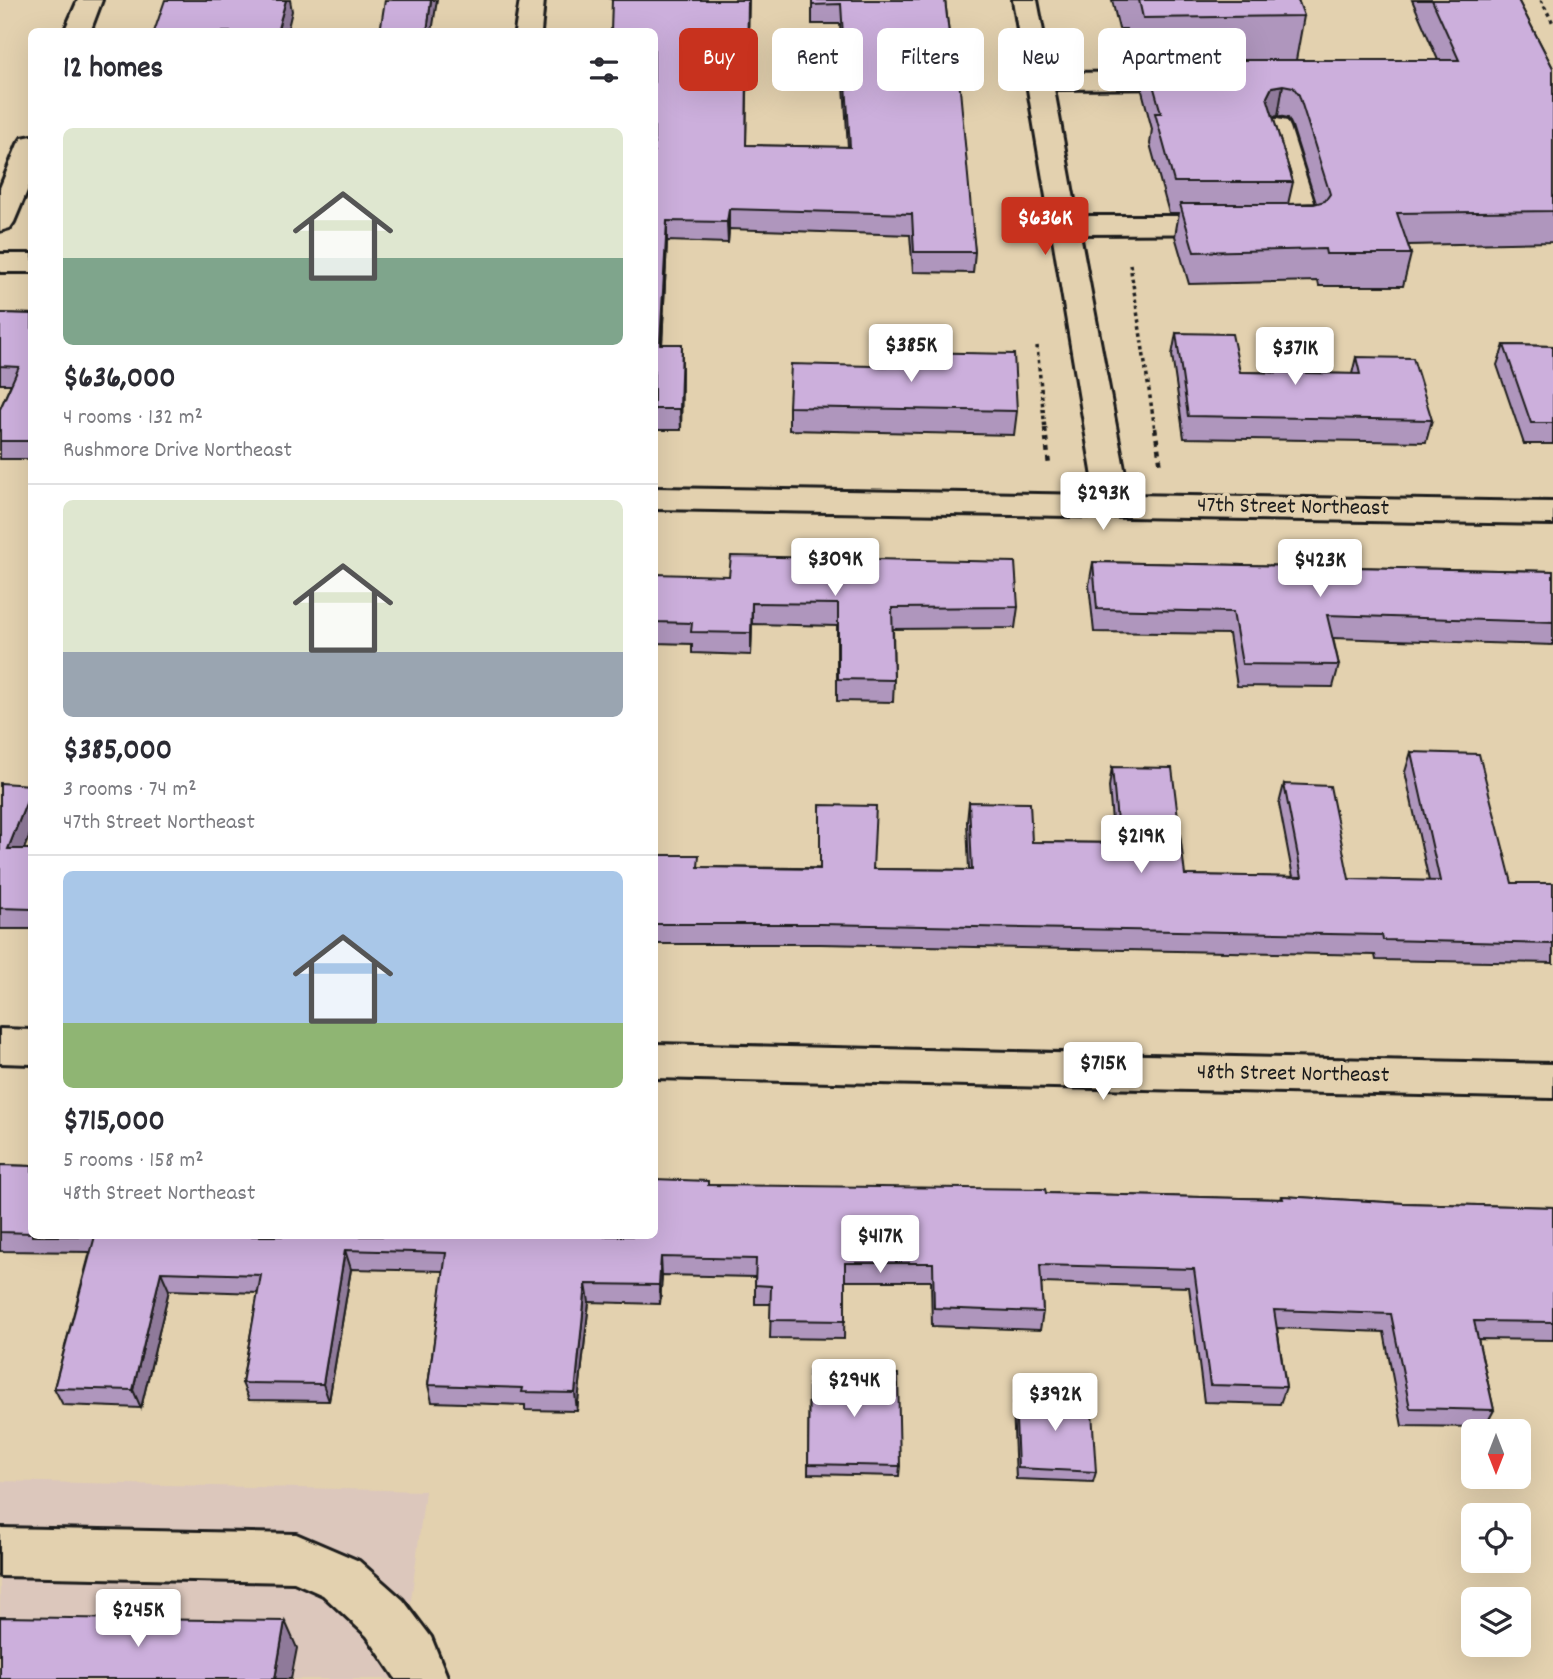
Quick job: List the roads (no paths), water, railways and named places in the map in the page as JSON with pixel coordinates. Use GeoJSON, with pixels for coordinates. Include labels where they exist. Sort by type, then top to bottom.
{"type":"FeatureCollection","features":[{"type":"Feature","properties":{"kind":"street"},"geometry":{"type":"LineString","coordinates":[[79,28],[90,0]]}},
{"type":"Feature","properties":{"kind":"street"},"geometry":{"type":"LineString","coordinates":[[528,28],[532,0]]}},
{"type":"Feature","properties":{"kind":"street"},"geometry":{"type":"LineString","coordinates":[[1025,0],[1030,28]]}},
{"type":"Feature","properties":{"kind":"street"},"geometry":{"type":"LineString","coordinates":[[1042,91],[1114,505]]}},
{"type":"Feature","properties":{"kind":"street"},"geometry":{"type":"LineString","coordinates":[[1065,225],[1307,224],[1277,127]]}},
{"type":"Feature","properties":{"kind":"street"},"geometry":{"type":"LineString","coordinates":[[0,222],[28,154]]}},
{"type":"Feature","properties":{"kind":"street"},"geometry":{"type":"LineString","coordinates":[[0,263],[28,263]]}},
{"type":"Feature","properties":{"kind":"street","name":"47th Street Northeast"},"geometry":{"type":"LineString","coordinates":[[658,498],[1553,513]]}},
{"type":"Feature","properties":{"kind":"street"},"geometry":{"type":"LineString","coordinates":[[0,1046],[28,1047]]}},
{"type":"Feature","properties":{"kind":"street","name":"48th Street Northeast"},"geometry":{"type":"LineString","coordinates":[[658,1061],[1553,1081]]}},
{"type":"Feature","properties":{"kind":"street"},"geometry":{"type":"LineString","coordinates":[[0,1552],[296,1558],[341,1578],[384,1618],[413,1655],[422,1679]]}}]}
